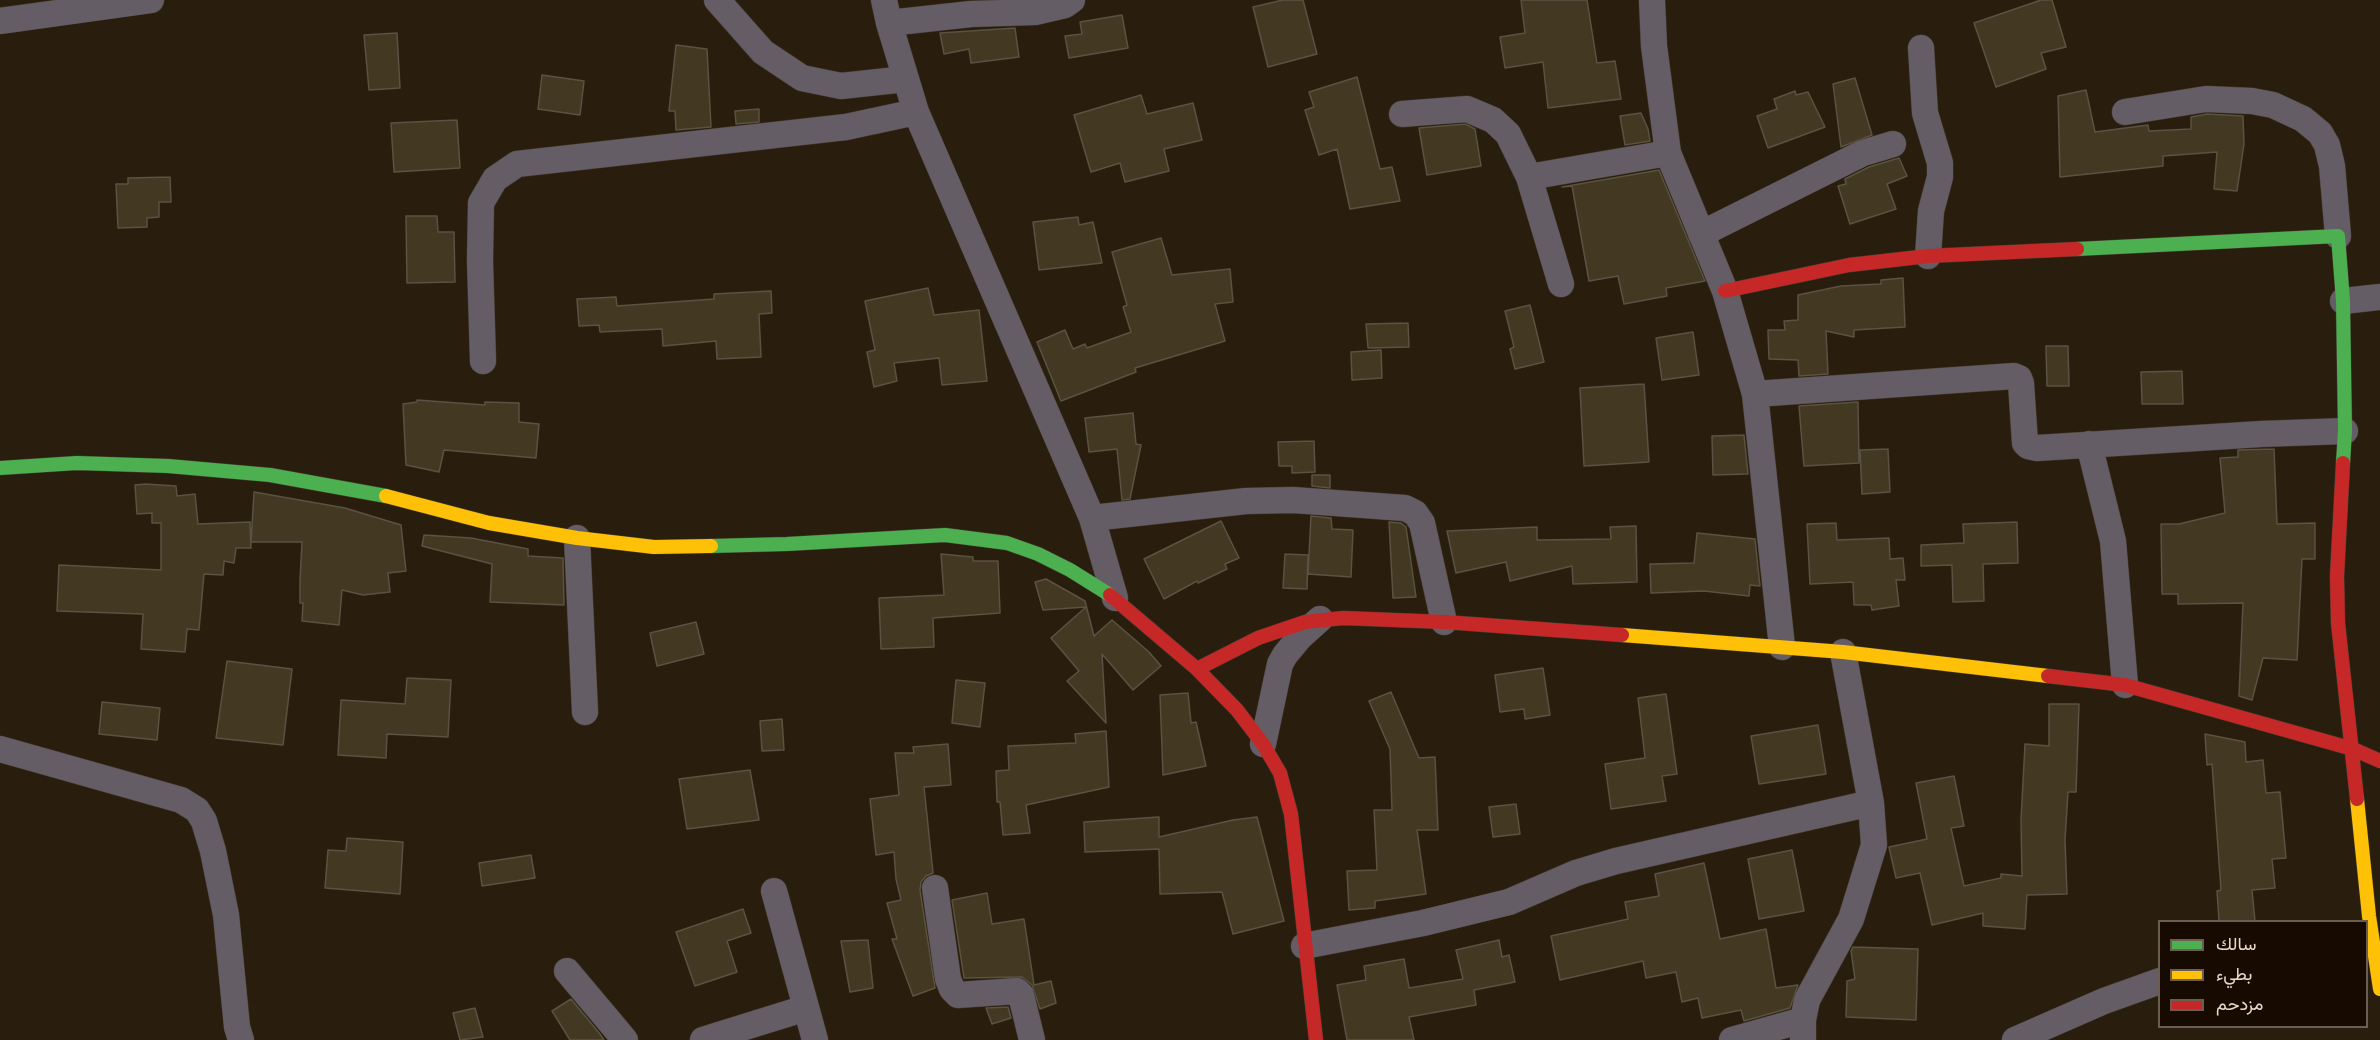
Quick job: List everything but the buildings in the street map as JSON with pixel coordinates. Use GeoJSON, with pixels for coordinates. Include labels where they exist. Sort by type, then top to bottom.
{"type":"FeatureCollection","features":[{"type":"Feature","properties":{"kind":"street"},"geometry":{"type":"LineString","coordinates":[[0,21],[151,0]]}},
{"type":"Feature","properties":{"kind":"street"},"geometry":{"type":"LineString","coordinates":[[717,0],[763,52],[802,78],[841,87],[906,79]]}},
{"type":"Feature","properties":{"kind":"street"},"geometry":{"type":"LineString","coordinates":[[1072,0],[1065,5],[1035,12],[971,14],[886,11],[916,112],[1092,518],[1115,598]]}},
{"type":"Feature","properties":{"kind":"street"},"geometry":{"type":"LineString","coordinates":[[1652,0],[1654,46],[1668,153],[1725,291],[1755,394],[1782,648]]}},
{"type":"Feature","properties":{"kind":"street"},"geometry":{"type":"LineString","coordinates":[[1921,48],[1924,113],[1940,163],[1940,177],[1931,211],[1928,256]]}},
{"type":"Feature","properties":{"kind":"street"},"geometry":{"type":"LineString","coordinates":[[2125,112],[2206,99],[2273,105],[2303,119],[2320,134],[2327,145],[2332,166],[2343,301],[2345,431],[2337,576],[2338,623],[2353,749],[2367,917]]}},
{"type":"Feature","properties":{"kind":"street"},"geometry":{"type":"LineString","coordinates":[[1402,114],[1467,109],[1493,120],[1508,134],[1528,177],[1561,284]]}},
{"type":"Feature","properties":{"kind":"street"},"geometry":{"type":"LineString","coordinates":[[483,362],[481,203],[495,179],[517,164],[846,127],[916,112]]}},
{"type":"Feature","properties":{"kind":"street"},"geometry":{"type":"LineString","coordinates":[[1701,234],[1863,153],[1893,144]]}},
{"type":"Feature","properties":{"kind":"street"},"geometry":{"type":"LineString","coordinates":[[1528,177],[1668,153]]}},
{"type":"Feature","properties":{"kind":"street"},"geometry":{"type":"LineString","coordinates":[[1725,291],[1849,265],[1928,256],[2338,236]]}},
{"type":"Feature","properties":{"kind":"street"},"geometry":{"type":"LineString","coordinates":[[2343,301],[2380,297]]}},
{"type":"Feature","properties":{"kind":"street"},"geometry":{"type":"LineString","coordinates":[[1755,394],[2014,376],[2019,378],[2021,383],[2024,437],[2028,446],[2037,448],[2345,431]]}},
{"type":"Feature","properties":{"kind":"street"},"geometry":{"type":"LineString","coordinates":[[2089,444],[2113,541],[2125,685]]}},
{"type":"Feature","properties":{"kind":"street"},"geometry":{"type":"LineString","coordinates":[[0,468],[77,463],[168,466],[270,475],[390,497],[489,523],[577,538],[654,547],[704,547],[945,535],[1007,543],[1070,570],[1115,598],[1197,669],[1237,710],[1263,744],[1280,773],[1291,813],[1316,1040]]}},
{"type":"Feature","properties":{"kind":"street"},"geometry":{"type":"LineString","coordinates":[[1092,518],[1246,501],[1293,501],[1405,508],[1415,513],[1422,523],[1444,621]]}},
{"type":"Feature","properties":{"kind":"street"},"geometry":{"type":"LineString","coordinates":[[577,538],[585,712]]}},
{"type":"Feature","properties":{"kind":"street"},"geometry":{"type":"LineString","coordinates":[[1197,669],[1258,638],[1305,622],[1343,618],[1444,621],[1844,652],[2125,685],[2168,695],[2353,749],[2380,761]]}},
{"type":"Feature","properties":{"kind":"street"},"geometry":{"type":"LineString","coordinates":[[1263,744],[1280,664],[1300,637],[1320,619]]}},
{"type":"Feature","properties":{"kind":"street"},"geometry":{"type":"LineString","coordinates":[[1732,1040],[1803,1030],[1807,1000],[1851,919],[1874,845],[1871,803],[1844,652]]}},
{"type":"Feature","properties":{"kind":"street"},"geometry":{"type":"LineString","coordinates":[[0,748],[181,800],[197,810],[204,821],[213,851],[226,915],[237,1027],[241,1040]]}},
{"type":"Feature","properties":{"kind":"street"},"geometry":{"type":"LineString","coordinates":[[1304,945],[1423,922],[1498,904],[1529,894],[1576,873],[1616,861],[1871,803]]}},
{"type":"Feature","properties":{"kind":"street"},"geometry":{"type":"LineString","coordinates":[[936,888],[948,979],[952,989],[958,995],[1017,992],[1022,995],[1032,1040]]}},
{"type":"Feature","properties":{"kind":"street"},"geometry":{"type":"LineString","coordinates":[[774,891],[815,1040]]}},
{"type":"Feature","properties":{"kind":"street"},"geometry":{"type":"LineString","coordinates":[[2368,923],[2380,989]]}},
{"type":"Feature","properties":{"kind":"street"},"geometry":{"type":"LineString","coordinates":[[567,971],[625,1040]]}},
{"type":"Feature","properties":{"kind":"street"},"geometry":{"type":"LineString","coordinates":[[2016,1040],[2104,1001],[2158,982]]}},
{"type":"Feature","properties":{"kind":"street"},"geometry":{"type":"LineString","coordinates":[[703,1040],[806,1008]]}},
{"type":"Feature","properties":{"kind":"traffic: fast"},"geometry":{"type":"LineString","coordinates":[[2077,249],[2338,236],[2343,301],[2345,431],[2343,463]]}},
{"type":"Feature","properties":{"kind":"traffic: fast"},"geometry":{"type":"LineString","coordinates":[[0,468],[77,463],[168,466],[270,475],[386,496]]}},
{"type":"Feature","properties":{"kind":"traffic: fast"},"geometry":{"type":"LineString","coordinates":[[711,546],[945,535],[1007,543],[1038,554],[1070,570],[1110,595]]}},
{"type":"Feature","properties":{"kind":"traffic: slow"},"geometry":{"type":"LineString","coordinates":[[386,496],[489,523],[577,538],[654,547],[711,546]]}},
{"type":"Feature","properties":{"kind":"traffic: slow"},"geometry":{"type":"LineString","coordinates":[[1622,635],[1843,652],[2048,676]]}},
{"type":"Feature","properties":{"kind":"traffic: slow"},"geometry":{"type":"LineString","coordinates":[[2357,799],[2369,916],[2380,989]]}},
{"type":"Feature","properties":{"kind":"traffic: jam"},"geometry":{"type":"LineString","coordinates":[[1725,291],[1849,265],[1928,256],[2077,249]]}},
{"type":"Feature","properties":{"kind":"traffic: jam"},"geometry":{"type":"LineString","coordinates":[[2343,463],[2337,576],[2338,623],[2357,799]]}},
{"type":"Feature","properties":{"kind":"traffic: jam"},"geometry":{"type":"LineString","coordinates":[[1110,595],[1197,669],[1237,710],[1263,744],[1280,773],[1291,814],[1316,1040]]}},
{"type":"Feature","properties":{"kind":"traffic: jam"},"geometry":{"type":"LineString","coordinates":[[1197,669],[1258,638],[1305,622],[1343,618],[1444,622],[1622,635]]}},
{"type":"Feature","properties":{"kind":"traffic: jam"},"geometry":{"type":"LineString","coordinates":[[2048,676],[2125,685],[2353,749],[2380,761]]}}]}
